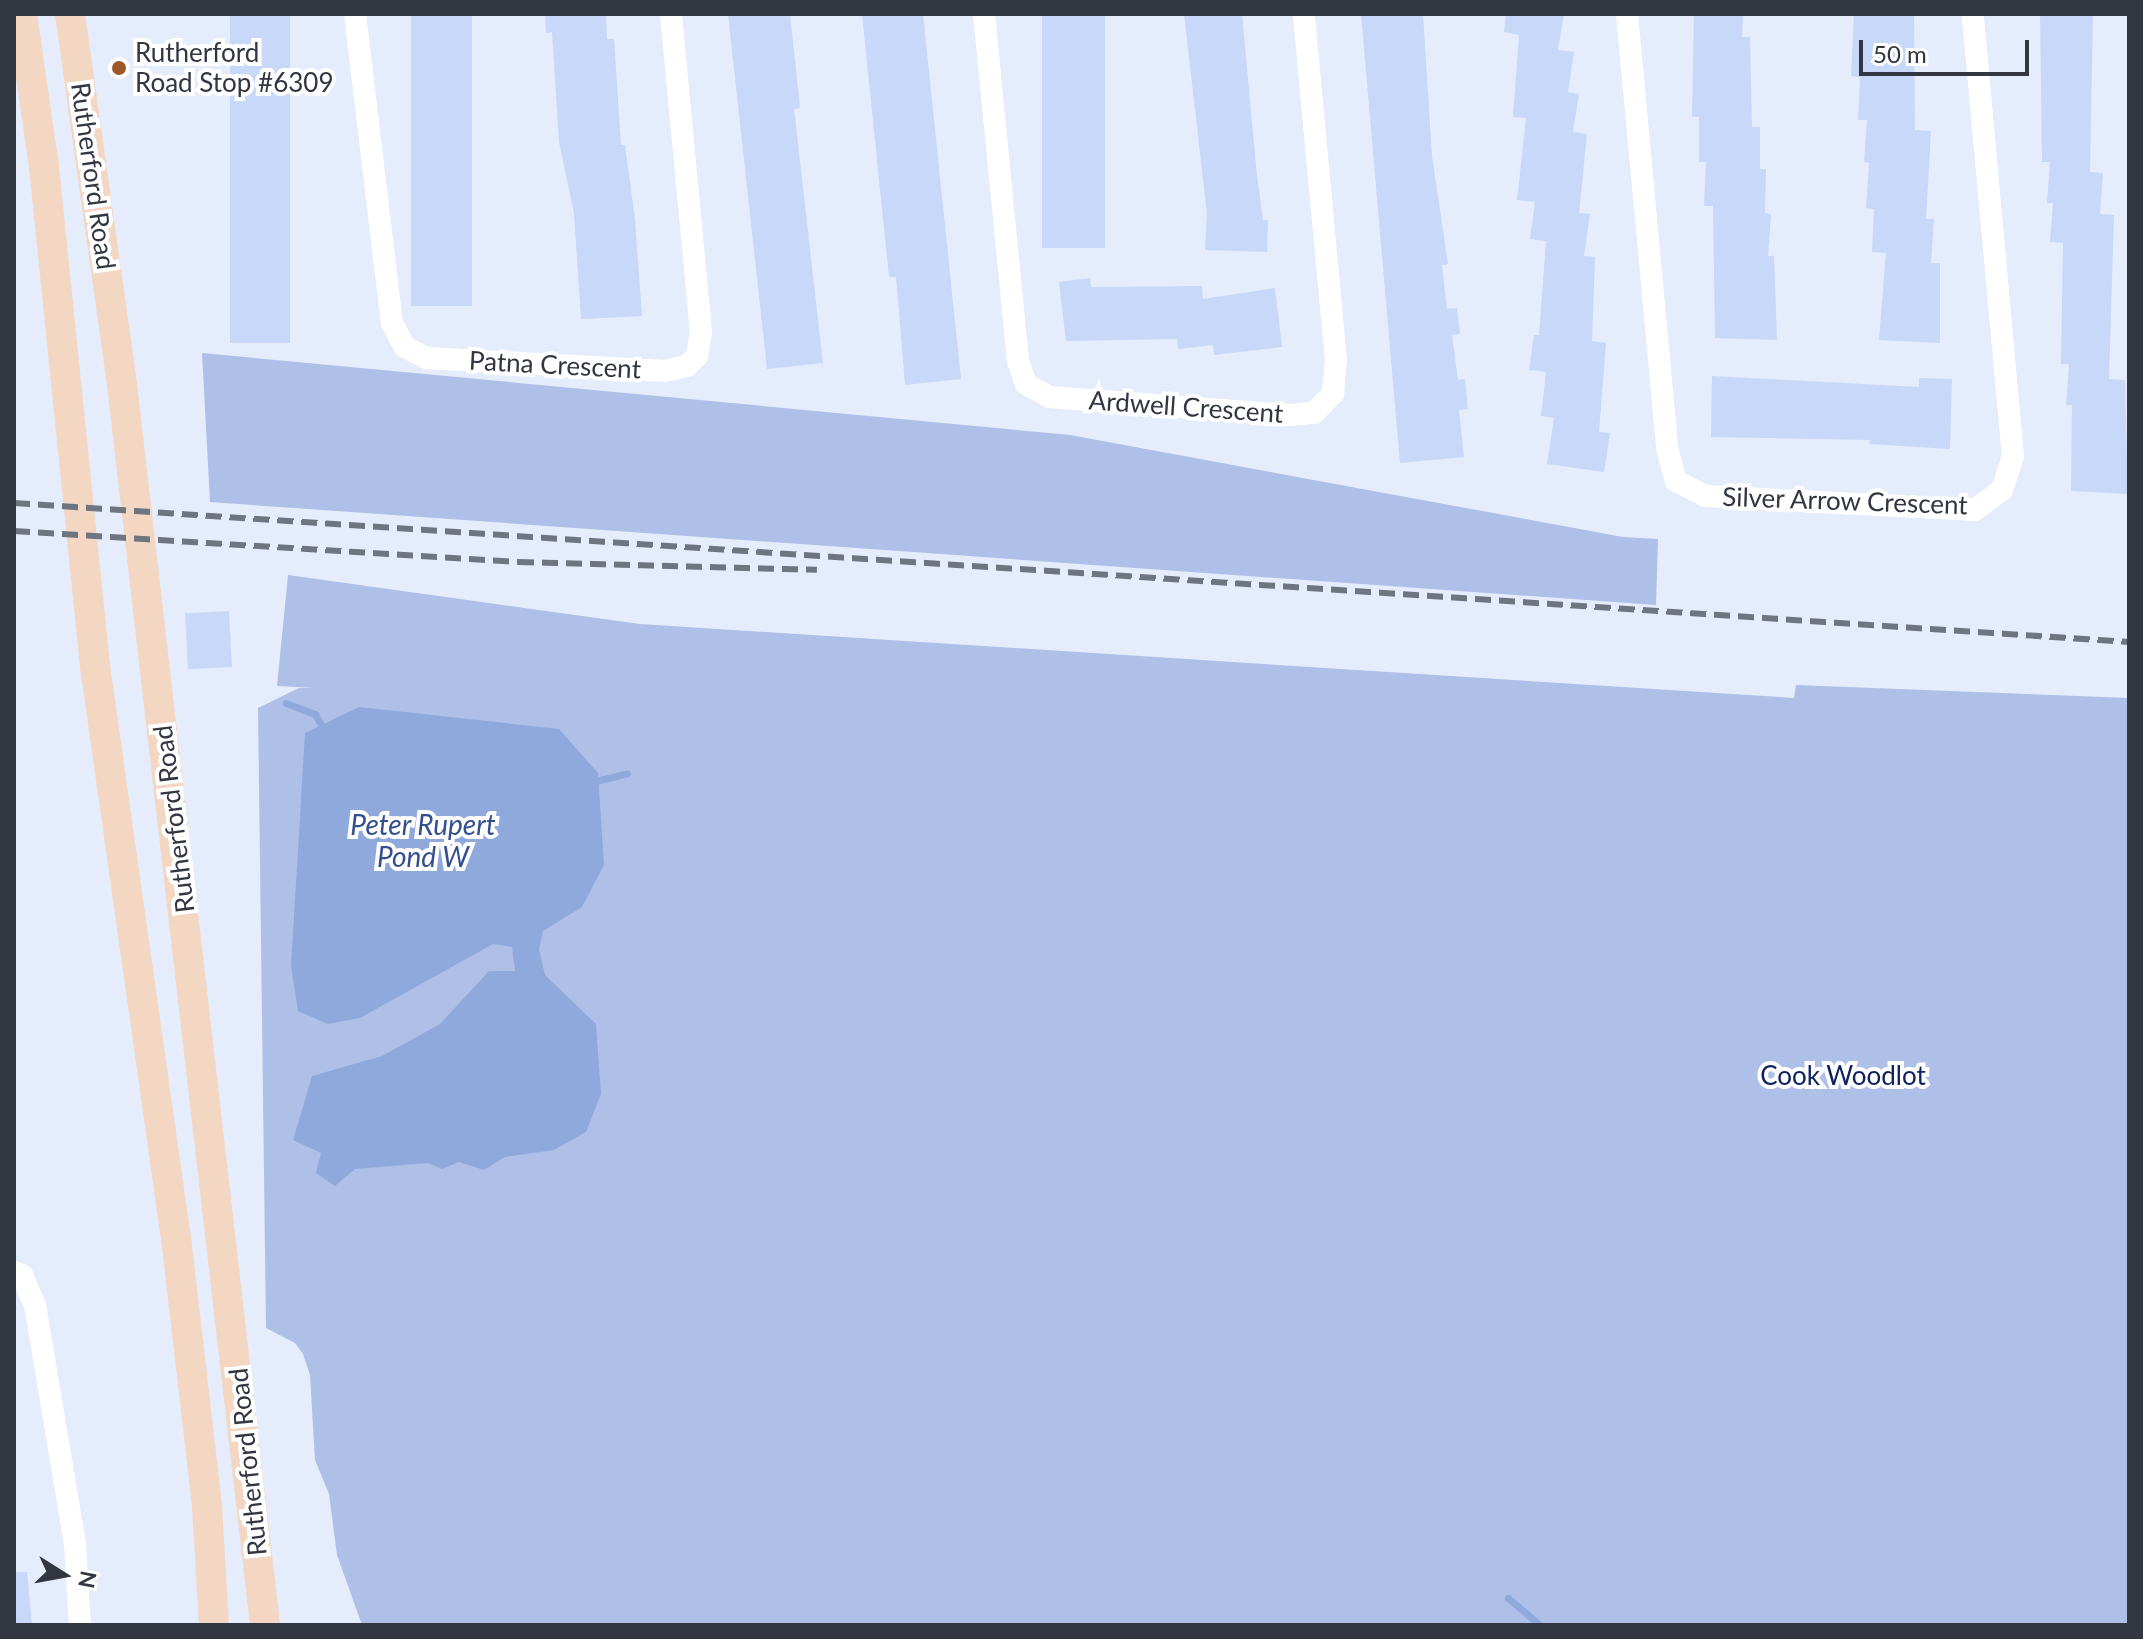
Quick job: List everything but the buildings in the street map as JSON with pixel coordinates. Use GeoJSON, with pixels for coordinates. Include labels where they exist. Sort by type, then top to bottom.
{"type":"FeatureCollection","features":[{"type":"Feature","properties":{"kind":"main road","name":"Rutherford Road"},"geometry":{"type":"LineString","coordinates":[[22,14],[44,167],[95,666],[177,1246],[207,1507],[214,1625]]}},
{"type":"Feature","properties":{"kind":"main road","name":"Rutherford Road"},"geometry":{"type":"LineString","coordinates":[[70,14],[121,376],[265,1625]]}},
{"type":"Feature","properties":{"kind":"street","name":"Patna Crescent"},"geometry":{"type":"LineString","coordinates":[[355,14],[392,323],[405,347],[427,358],[665,371],[687,366],[697,356],[701,332],[671,14]]}},
{"type":"Feature","properties":{"kind":"street","name":"Ardwell Crescent"},"geometry":{"type":"LineString","coordinates":[[984,14],[1018,361],[1026,384],[1049,397],[1289,415],[1314,413],[1333,393],[1336,361],[1304,14]]}},
{"type":"Feature","properties":{"kind":"street","name":"Silver Arrow Crescent"},"geometry":{"type":"LineString","coordinates":[[1627,14],[1667,448],[1676,481],[1705,496],[1975,510],[2002,490],[2013,457],[1973,14]]}},
{"type":"Feature","properties":{"kind":"street"},"geometry":{"type":"LineString","coordinates":[[14,1272],[22,1275],[35,1305],[75,1544],[80,1625]]}},
{"type":"Feature","properties":{"kind":"green space"},"geometry":{"type":"Polygon","coordinates":[[[202,353],[1070,435],[1623,537],[1658,539],[1656,605],[210,502],[202,353]]]}},
{"type":"Feature","properties":{"kind":"green space","name":"Cook Woodlot"},"geometry":{"type":"Polygon","coordinates":[[[288,575],[640,624],[1794,698],[1796,685],[2129,698],[2129,1625],[362,1625],[337,1555],[329,1494],[315,1460],[310,1375],[303,1354],[295,1343],[266,1328],[258,708],[299,688],[315,688],[277,686],[288,575]]]}},
{"type":"Feature","properties":{"kind":"water","name":"Peter Rupert Pond W"},"geometry":{"type":"Polygon","coordinates":[[[359,707],[559,729],[598,773],[604,865],[582,907],[543,931],[539,950],[545,975],[596,1024],[601,1094],[586,1132],[554,1150],[505,1157],[484,1170],[459,1162],[442,1169],[428,1163],[355,1169],[335,1186],[316,1173],[321,1153],[293,1140],[312,1076],[382,1056],[440,1024],[489,971],[515,971],[512,947],[493,944],[360,1018],[328,1024],[298,1011],[291,966],[305,733],[359,707]]]}},
{"type":"Feature","properties":{"kind":"waterway"},"geometry":{"type":"LineString","coordinates":[[286,703],[315,714],[324,730]]}},
{"type":"Feature","properties":{"kind":"waterway"},"geometry":{"type":"LineString","coordinates":[[592,782],[627,773]]}},
{"type":"Feature","properties":{"kind":"waterway"},"geometry":{"type":"LineString","coordinates":[[1508,1598],[1540,1625]]}},
{"type":"Feature","properties":{"kind":"railway"},"geometry":{"type":"LineString","coordinates":[[14,503],[2129,642]]}},
{"type":"Feature","properties":{"kind":"railway"},"geometry":{"type":"LineString","coordinates":[[14,531],[518,562],[817,570]]}},
{"type":"Feature","properties":{"kind":"place","name":"Rutherford Road Stop #6309"},"geometry":{"type":"Point","coordinates":[119,68]}}]}
